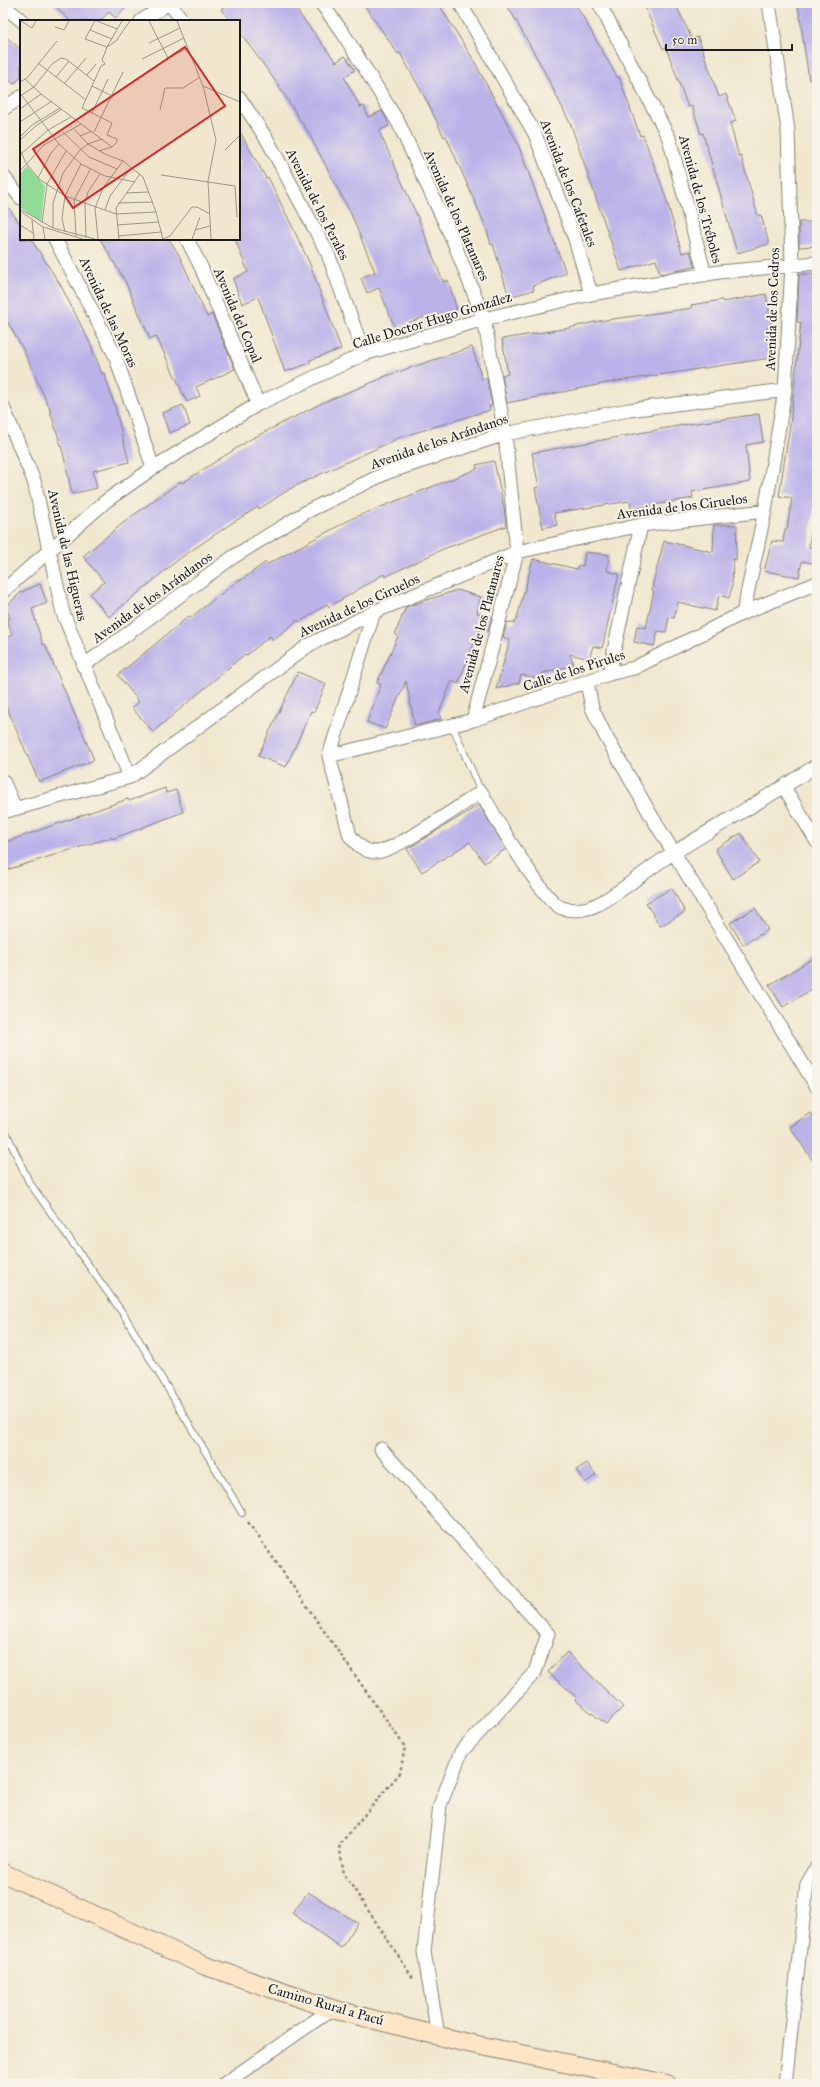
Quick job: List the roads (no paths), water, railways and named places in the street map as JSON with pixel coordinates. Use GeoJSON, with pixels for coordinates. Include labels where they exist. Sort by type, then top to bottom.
{"type":"FeatureCollection","features":[{"type":"Feature","properties":{"kind":"street"},"geometry":{"type":"LineString","coordinates":[[143,20],[169,3],[182,20]]}},
{"type":"Feature","properties":{"kind":"street","name":"Avenida de los Platanares"},"geometry":{"type":"LineString","coordinates":[[321,3],[343,33],[398,122],[453,240],[484,319],[505,434],[517,552],[473,720]]}},
{"type":"Feature","properties":{"kind":"street","name":"Avenida de los Cafetales"},"geometry":{"type":"LineString","coordinates":[[460,3],[535,134],[575,239],[591,294]]}},
{"type":"Feature","properties":{"kind":"street","name":"Avenida de los Tréboles"},"geometry":{"type":"LineString","coordinates":[[599,3],[669,138],[705,275]]}},
{"type":"Feature","properties":{"kind":"street","name":"Avenida de los Cedros"},"geometry":{"type":"LineString","coordinates":[[743,613],[765,511],[785,390],[792,265],[788,130],[769,3]]}},
{"type":"Feature","properties":{"kind":"street"},"geometry":{"type":"LineString","coordinates":[[3,5],[21,20]]}},
{"type":"Feature","properties":{"kind":"street"},"geometry":{"type":"LineString","coordinates":[[3,109],[20,98]]}},
{"type":"Feature","properties":{"kind":"street","name":"Avenida de los Perales"},"geometry":{"type":"LineString","coordinates":[[240,99],[268,141],[328,254],[364,354]]}},
{"type":"Feature","properties":{"kind":"street"},"geometry":{"type":"LineString","coordinates":[[3,176],[20,197]]}},
{"type":"Feature","properties":{"kind":"street","name":"Avenida de las Moras"},"geometry":{"type":"LineString","coordinates":[[56,240],[115,355],[153,468]]}},
{"type":"Feature","properties":{"kind":"street","name":"Avenida del Copal"},"geometry":{"type":"LineString","coordinates":[[188,240],[201,267],[258,404]]}},
{"type":"Feature","properties":{"kind":"street","name":"Calle Doctor Hugo González"},"geometry":{"type":"LineString","coordinates":[[3,591],[106,501],[153,468],[258,404],[364,354],[484,319],[591,294],[705,275],[817,263]]}},
{"type":"Feature","properties":{"kind":"street","name":"Avenida de los Arándanos"},"geometry":{"type":"LineString","coordinates":[[83,666],[233,557],[308,511],[388,472],[505,434],[629,410],[785,390]]}},
{"type":"Feature","properties":{"kind":"street","name":"Avenida de las Higueras"},"geometry":{"type":"LineString","coordinates":[[3,407],[34,481],[63,613],[83,666],[130,777]]}},
{"type":"Feature","properties":{"kind":"street","name":"Avenida de los Ciruelos"},"geometry":{"type":"LineString","coordinates":[[9,810],[130,777],[309,645],[374,612],[517,552],[641,525],[765,511]]}},
{"type":"Feature","properties":{"kind":"street"},"geometry":{"type":"LineString","coordinates":[[609,674],[641,525]]}},
{"type":"Feature","properties":{"kind":"street","name":"Calle de los Pirules"},"geometry":{"type":"LineString","coordinates":[[329,756],[473,720],[609,674],[634,668],[743,613],[817,583]]}},
{"type":"Feature","properties":{"kind":"street"},"geometry":{"type":"LineString","coordinates":[[374,612],[329,756],[350,836],[365,850],[376,852],[403,842],[481,792],[492,814],[546,896],[561,908],[577,910],[599,904],[673,852],[784,787],[817,765]]}},
{"type":"Feature","properties":{"kind":"street"},"geometry":{"type":"LineString","coordinates":[[587,682],[592,708],[605,735],[673,852],[817,1087]]}},
{"type":"Feature","properties":{"kind":"street"},"geometry":{"type":"LineString","coordinates":[[3,781],[9,810]]}},
{"type":"Feature","properties":{"kind":"street"},"geometry":{"type":"LineString","coordinates":[[784,787],[817,842]]}},
{"type":"Feature","properties":{"kind":"street"},"geometry":{"type":"LineString","coordinates":[[381,1449],[548,1634],[535,1672],[461,1752],[440,1805],[424,1952],[438,2035]]}},
{"type":"Feature","properties":{"kind":"street"},"geometry":{"type":"LineString","coordinates":[[785,2084],[807,1884],[817,1867]]}},
{"type":"Feature","properties":{"kind":"street","name":"Camino Rural a Pacú"},"geometry":{"type":"LineString","coordinates":[[3,1873],[202,1965],[332,2009],[438,2035],[667,2084]]}},
{"type":"Feature","properties":{"kind":"street"},"geometry":{"type":"LineString","coordinates":[[224,2084],[332,2009]]}},
{"type":"Feature","properties":{"kind":"lane"},"geometry":{"type":"LineString","coordinates":[[452,725],[481,792]]}},
{"type":"Feature","properties":{"kind":"lane"},"geometry":{"type":"LineString","coordinates":[[3,1126],[29,1182],[124,1315],[242,1513]]}}]}
